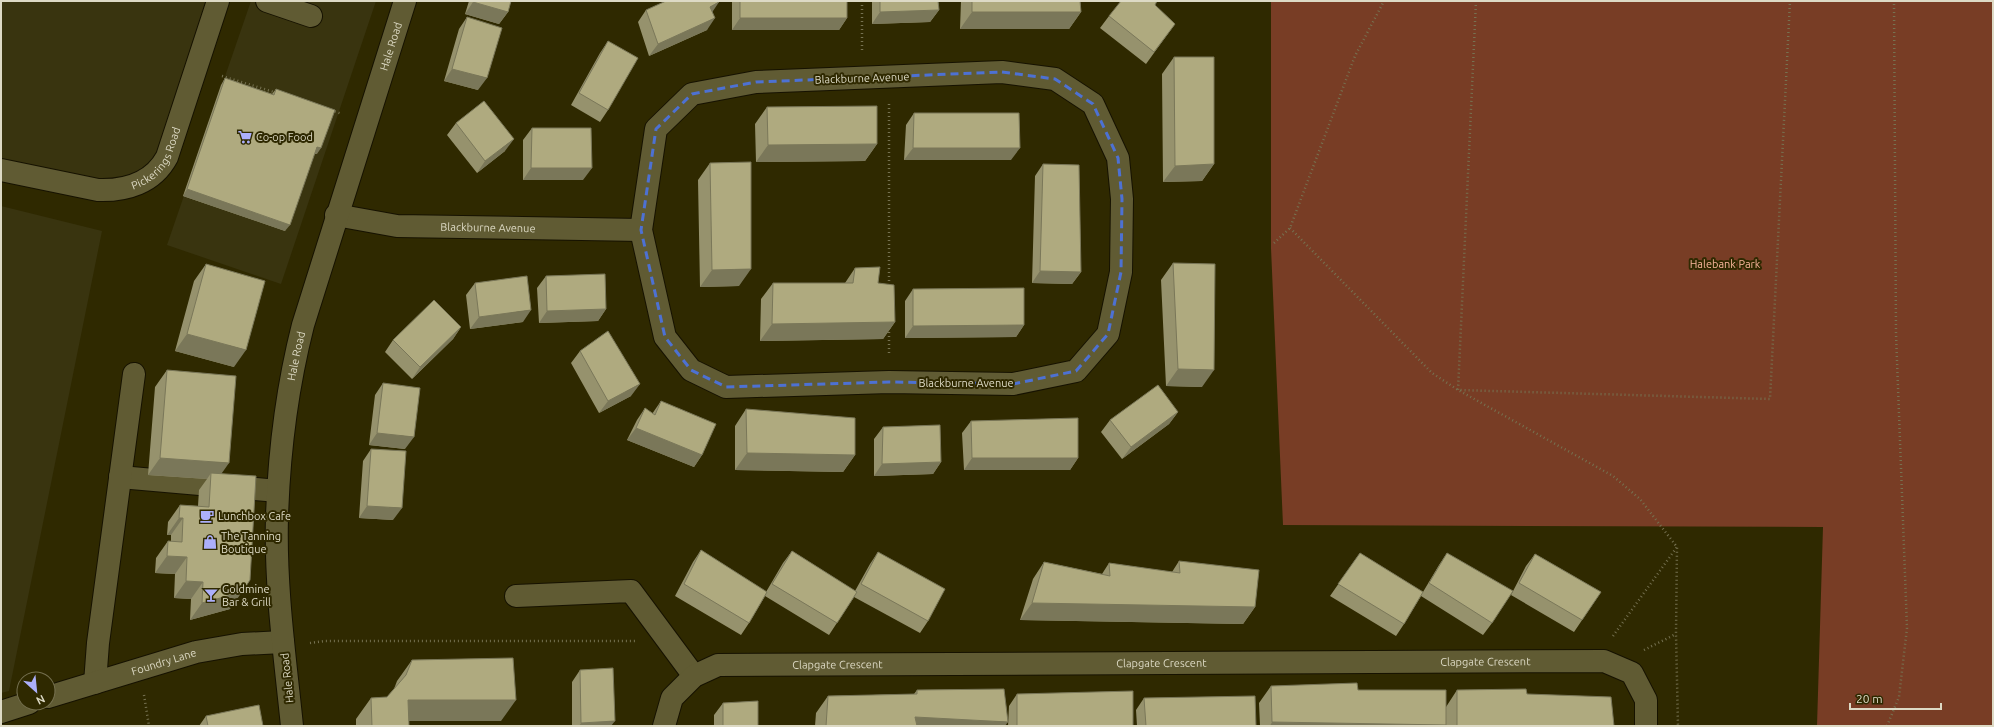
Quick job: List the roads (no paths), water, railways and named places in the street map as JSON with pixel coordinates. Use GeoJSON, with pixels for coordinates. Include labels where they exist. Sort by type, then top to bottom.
{"type":"FeatureCollection","features":[{"type":"Feature","properties":{"kind":"street","name":"Pickerings Road"},"geometry":{"type":"LineString","coordinates":[[1,170],[98,190],[113,191],[141,183],[152,176],[161,167],[167,157],[218,1]]}},
{"type":"Feature","properties":{"kind":"street"},"geometry":{"type":"LineString","coordinates":[[266,1],[311,16]]}},
{"type":"Feature","properties":{"kind":"street","name":"Hale Road"},"geometry":{"type":"LineString","coordinates":[[292,726],[278,581],[278,491],[285,412],[293,366],[303,325],[336,215],[405,1]]}},
{"type":"Feature","properties":{"kind":"street","name":"Blackburne Avenue"},"geometry":{"type":"LineString","coordinates":[[1002,72],[1055,79],[1094,104],[1118,158],[1122,199],[1121,272],[1108,334],[1076,371],[1013,384],[889,382],[726,387],[691,370],[665,336],[641,230],[656,129],[692,94],[756,82],[1002,72]]}},
{"type":"Feature","properties":{"kind":"street","name":"Blackburne Avenue"},"geometry":{"type":"LineString","coordinates":[[336,215],[397,226],[641,230]]}},
{"type":"Feature","properties":{"kind":"street"},"geometry":{"type":"LineString","coordinates":[[95,682],[98,643],[134,374]]}},
{"type":"Feature","properties":{"kind":"street"},"geometry":{"type":"LineString","coordinates":[[120,477],[278,491]]}},
{"type":"Feature","properties":{"kind":"street"},"geometry":{"type":"LineString","coordinates":[[516,596],[631,591],[694,676]]}},
{"type":"Feature","properties":{"kind":"street","name":"Foundry Lane"},"geometry":{"type":"LineString","coordinates":[[56,694],[196,652],[242,644],[284,645]]}},
{"type":"Feature","properties":{"kind":"street","name":"Clapgate Crescent"},"geometry":{"type":"LineString","coordinates":[[664,726],[672,698],[694,676],[718,665],[1604,661],[1632,673],[1646,700],[1646,726]]}},
{"type":"Feature","properties":{"kind":"street"},"geometry":{"type":"LineString","coordinates":[[1,712],[16,707]]}},
{"type":"Feature","properties":{"kind":"place","name":"Co-op Food"},"geometry":{"type":"Point","coordinates":[245,137]}},
{"type":"Feature","properties":{"kind":"place","name":"Lunchbox Cafe"},"geometry":{"type":"Point","coordinates":[207,516]}},
{"type":"Feature","properties":{"kind":"place","name":"The Tanning Boutique"},"geometry":{"type":"Point","coordinates":[210,542]}},
{"type":"Feature","properties":{"kind":"place","name":"Goldmine Bar & Grill"},"geometry":{"type":"Point","coordinates":[211,595]}},
{"type":"Feature","properties":{"kind":"park label","name":"Halebank Park"},"geometry":{"type":"Point","coordinates":[1725,264]}}]}
